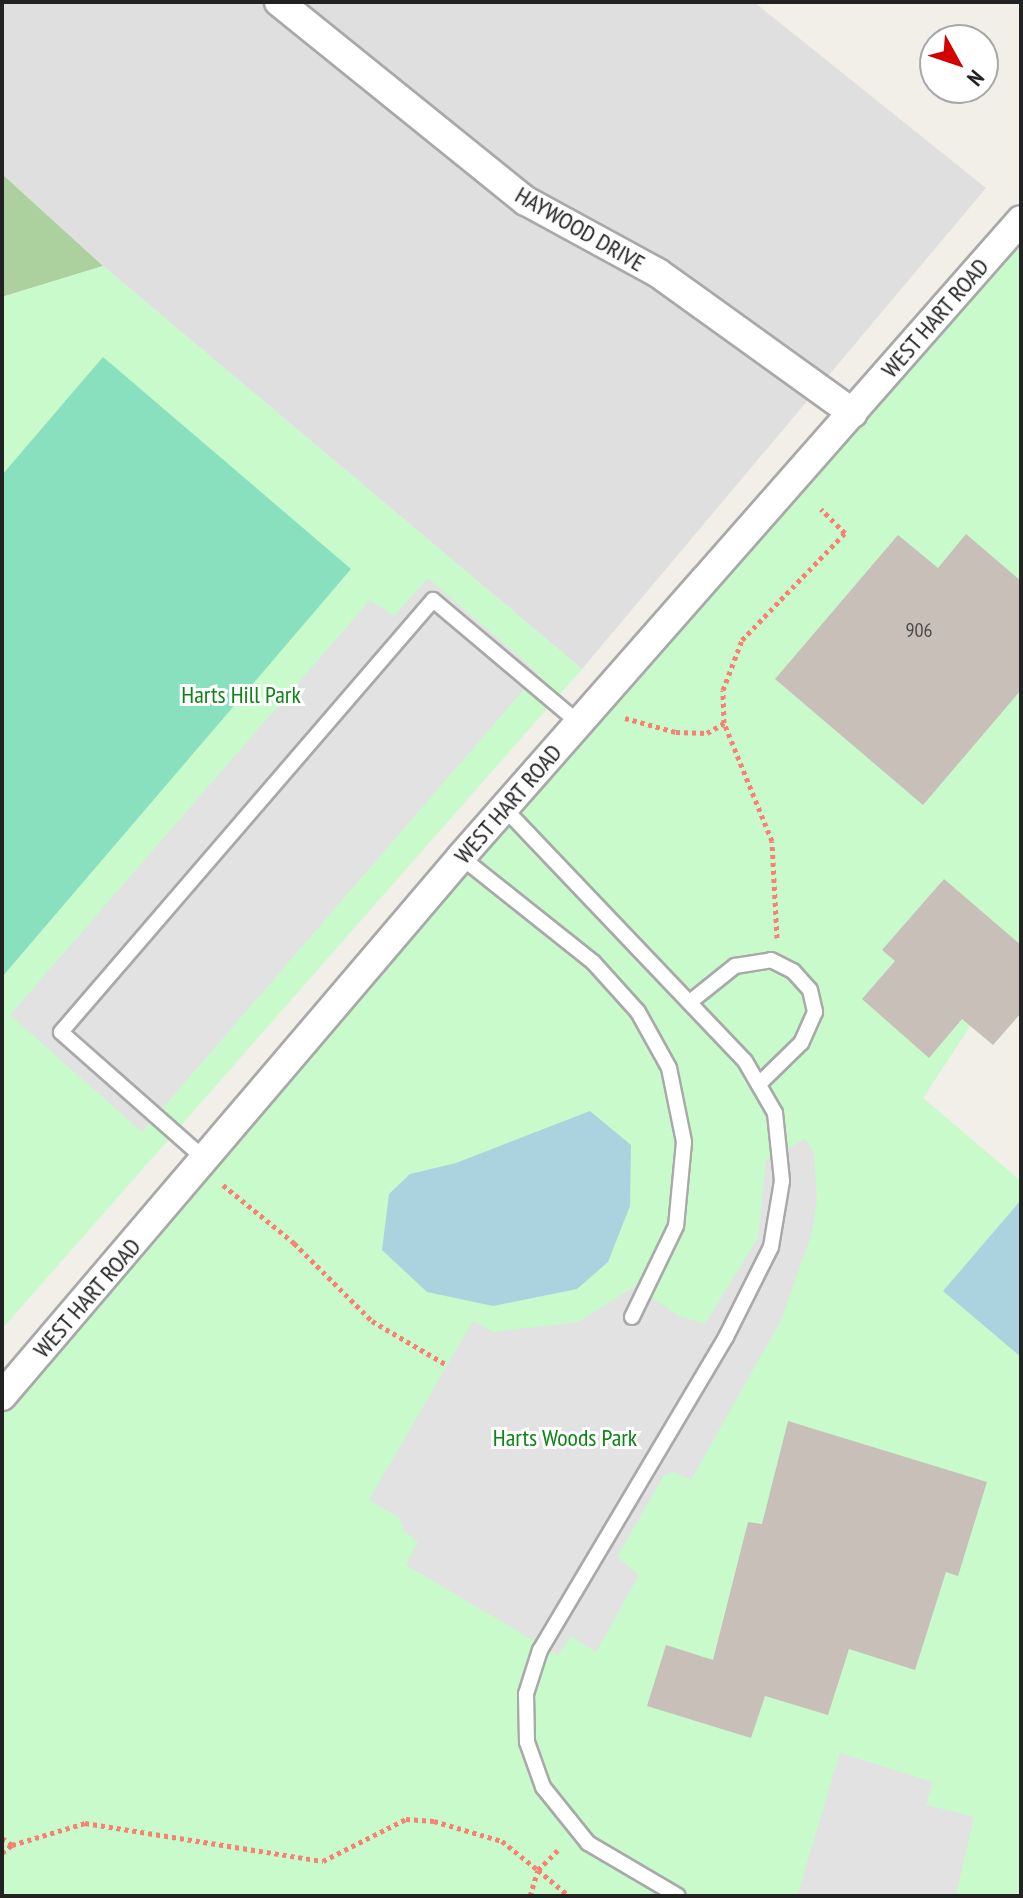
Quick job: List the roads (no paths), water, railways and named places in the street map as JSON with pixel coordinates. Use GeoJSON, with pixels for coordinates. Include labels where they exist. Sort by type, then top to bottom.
{"type":"FeatureCollection","features":[{"type":"Feature","properties":{"kind":"street","name":"HAYWOOD DRIVE"},"geometry":{"type":"LineString","coordinates":[[279,2],[526,201],[658,273],[853,413]]}},
{"type":"Feature","properties":{"kind":"street","name":"WEST HART ROAD"},"geometry":{"type":"LineString","coordinates":[[2,1396],[461,857],[1021,220]]}},
{"type":"Feature","properties":{"kind":"lane"},"geometry":{"type":"LineString","coordinates":[[206,1160],[61,1032],[71,1020],[433,600],[579,723]]}},
{"type":"Feature","properties":{"kind":"lane"},"geometry":{"type":"LineString","coordinates":[[504,808],[745,1061],[775,1113],[782,1181],[771,1247],[726,1337],[540,1650],[526,1694],[527,1742],[543,1787],[588,1843],[678,1896]]}},
{"type":"Feature","properties":{"kind":"lane"},"geometry":{"type":"LineString","coordinates":[[461,857],[593,962],[638,1012],[669,1068],[684,1142],[676,1226],[632,1317]]}},
{"type":"Feature","properties":{"kind":"lane"},"geometry":{"type":"LineString","coordinates":[[690,1002],[735,966],[771,960],[793,971],[810,990],[815,1012],[801,1043],[759,1084]]}},
{"type":"Feature","properties":{"kind":"water"},"geometry":{"type":"Polygon","coordinates":[[[590,1111],[631,1145],[630,1206],[608,1262],[577,1289],[493,1306],[427,1292],[382,1250],[389,1194],[410,1174],[456,1163],[590,1111]]]}},
{"type":"Feature","properties":{"kind":"water"},"geometry":{"type":"Polygon","coordinates":[[[1021,1200],[1021,1357],[943,1291],[1021,1200]]]}},
{"type":"Feature","properties":{"kind":"park label","name":"Harts Hill Park"},"geometry":{"type":"Point","coordinates":[241,695]}},
{"type":"Feature","properties":{"kind":"park label","name":"Harts Woods Park"},"geometry":{"type":"Point","coordinates":[565,1438]}}]}
